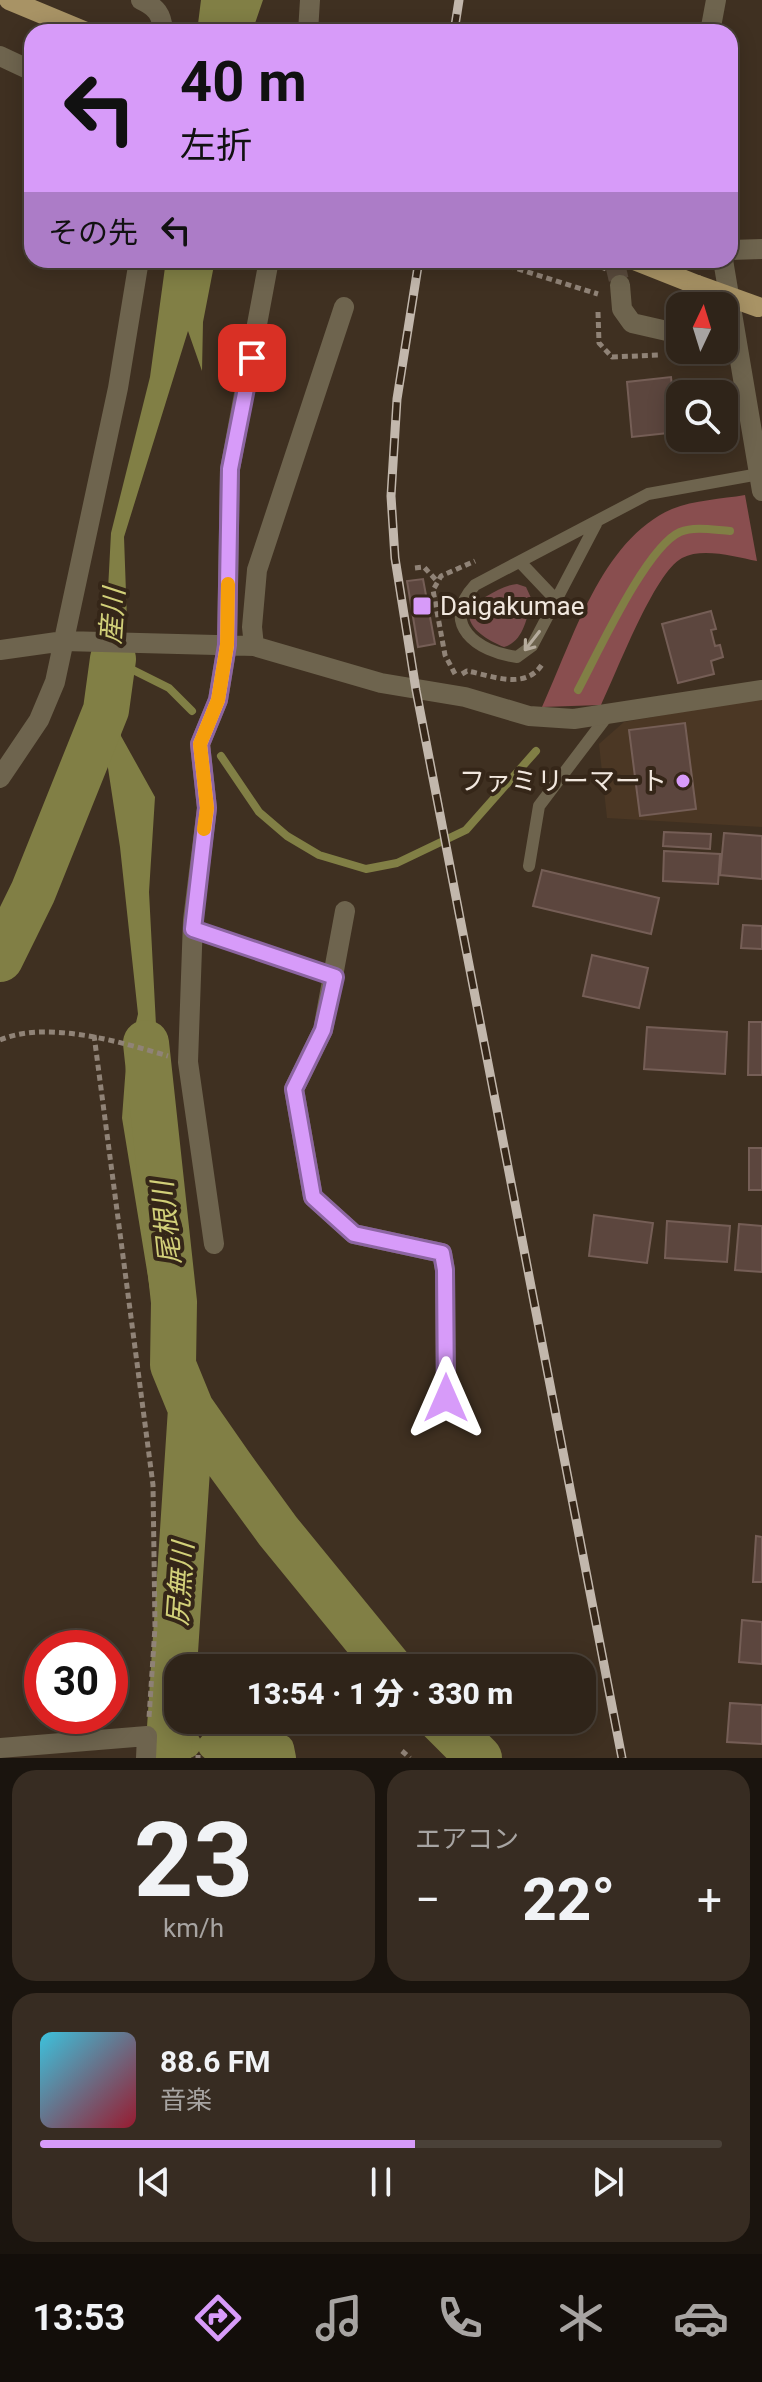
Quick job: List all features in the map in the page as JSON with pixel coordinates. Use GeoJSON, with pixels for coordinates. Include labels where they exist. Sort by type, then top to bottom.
{"type":"FeatureCollection","features":[{"type":"Feature","properties":{"kind":"main road"},"geometry":{"type":"LineString","coordinates":[[9,0],[67,24]]}},
{"type":"Feature","properties":{"kind":"main road"},"geometry":{"type":"LineString","coordinates":[[654,268],[760,308]]}},
{"type":"Feature","properties":{"kind":"street"},"geometry":{"type":"LineString","coordinates":[[141,0],[152,6],[162,18],[162,24]]}},
{"type":"Feature","properties":{"kind":"street"},"geometry":{"type":"LineString","coordinates":[[308,24],[310,0]]}},
{"type":"Feature","properties":{"kind":"street"},"geometry":{"type":"LineString","coordinates":[[712,24],[716,0]]}},
{"type":"Feature","properties":{"kind":"street"},"geometry":{"type":"LineString","coordinates":[[0,56],[24,67]]}},
{"type":"Feature","properties":{"kind":"street"},"geometry":{"type":"LineString","coordinates":[[738,250],[762,249]]}},
{"type":"Feature","properties":{"kind":"street"},"geometry":{"type":"LineString","coordinates":[[0,778],[39,720],[69,642],[138,268]]}},
{"type":"Feature","properties":{"kind":"street"},"geometry":{"type":"LineString","coordinates":[[214,1244],[188,1062],[193,929],[207,808],[200,744],[218,700],[227,645],[230,469],[268,268]]}},
{"type":"Feature","properties":{"kind":"street"},"geometry":{"type":"LineString","coordinates":[[724,268],[726,292]]}},
{"type":"Feature","properties":{"kind":"street"},"geometry":{"type":"LineString","coordinates":[[620,285],[622,309],[632,323],[666,331]]}},
{"type":"Feature","properties":{"kind":"street"},"geometry":{"type":"LineString","coordinates":[[254,646],[252,627],[257,570],[344,307]]}},
{"type":"Feature","properties":{"kind":"street"},"geometry":{"type":"LineString","coordinates":[[737,364],[757,430],[760,482]]}},
{"type":"Feature","properties":{"kind":"street"},"geometry":{"type":"LineString","coordinates":[[0,650],[69,642],[254,646],[381,683],[465,697],[529,716],[574,719],[762,690]]}},
{"type":"Feature","properties":{"kind":"street"},"geometry":{"type":"LineString","coordinates":[[345,911],[323,1030],[294,1089],[313,1197],[354,1234],[442,1253],[445,1270],[446,1398]]}},
{"type":"Feature","properties":{"kind":"street"},"geometry":{"type":"LineString","coordinates":[[0,1748],[147,1736],[146,1758]]}},
{"type":"Feature","properties":{"kind":"lane"},"geometry":{"type":"LineString","coordinates":[[596,524],[532,646],[517,657],[497,654],[475,644],[466,632],[460,612],[463,598],[475,585],[648,494],[760,482]]}},
{"type":"Feature","properties":{"kind":"lane"},"geometry":{"type":"LineString","coordinates":[[520,562],[556,600]]}},
{"type":"Feature","properties":{"kind":"lane"},"geometry":{"type":"LineString","coordinates":[[529,866],[539,806],[609,712]]}},
{"type":"Feature","properties":{"kind":"lane"},"geometry":{"type":"LineString","coordinates":[[193,929],[335,977]]}},
{"type":"Feature","properties":{"kind":"path"},"geometry":{"type":"LineString","coordinates":[[415,568],[424,567],[436,580]]}},
{"type":"Feature","properties":{"kind":"path"},"geometry":{"type":"LineString","coordinates":[[0,1040],[13,1035],[94,1035],[188,1062]]}},
{"type":"Feature","properties":{"kind":"path"},"geometry":{"type":"LineString","coordinates":[[94,1035],[153,1485],[155,1627],[147,1736]]}},
{"type":"Feature","properties":{"kind":"path"},"geometry":{"type":"LineString","coordinates":[[402,1751],[410,1758]]}},
{"type":"Feature","properties":{"kind":"shaded area"},"geometry":{"type":"Polygon","coordinates":[[[745,495],[757,561],[709,553],[682,558],[671,567],[648,602],[601,705],[542,707],[592,594],[626,544],[647,524],[672,509],[745,495]]]}},
{"type":"Feature","properties":{"kind":"shaded area"},"geometry":{"type":"Polygon","coordinates":[[[517,584],[526,587],[532,600],[520,635],[504,647],[472,625],[471,611],[476,603],[491,594],[517,584]]]}},
{"type":"Feature","properties":{"kind":"shaded area","name":"ファミリーマート"},"geometry":{"type":"Polygon","coordinates":[[[762,698],[762,827],[607,818],[599,744],[624,722],[762,698]]]}},
{"type":"Feature","properties":{"kind":"water"},"geometry":{"type":"Polygon","coordinates":[[[201,0],[263,0],[255,24],[198,24],[201,0]]]}},
{"type":"Feature","properties":{"kind":"water","name":"産川"},"geometry":{"type":"Polygon","coordinates":[[[165,268],[213,268],[203,322],[202,371],[188,331],[124,537],[127,621],[117,681],[121,736],[155,797],[149,892],[159,1082],[144,1138],[155,1195],[155,1229],[167,1291],[168,1331],[191,1409],[166,1387],[122,1118],[126,1065],[138,1014],[120,847],[101,722],[111,533],[150,377],[165,268]]]}},
{"type":"Feature","properties":{"kind":"building"},"geometry":{"type":"Polygon","coordinates":[[[671,377],[671,380],[666,380],[666,433],[632,437],[627,382],[671,377]]]}},
{"type":"Feature","properties":{"kind":"building"},"geometry":{"type":"Polygon","coordinates":[[[423,579],[435,644],[418,647],[407,581],[423,579]]]}},
{"type":"Feature","properties":{"kind":"building"},"geometry":{"type":"Polygon","coordinates":[[[711,611],[716,629],[711,630],[715,646],[720,645],[723,657],[711,661],[714,674],[678,683],[662,624],[711,611]]]}},
{"type":"Feature","properties":{"kind":"building"},"geometry":{"type":"Polygon","coordinates":[[[685,723],[696,809],[640,816],[629,730],[685,723]]]}},
{"type":"Feature","properties":{"kind":"building"},"geometry":{"type":"Polygon","coordinates":[[[664,832],[711,834],[710,849],[663,846],[664,832]]]}},
{"type":"Feature","properties":{"kind":"building"},"geometry":{"type":"Polygon","coordinates":[[[724,833],[762,836],[762,879],[720,875],[724,833]]]}},
{"type":"Feature","properties":{"kind":"building"},"geometry":{"type":"Polygon","coordinates":[[[664,851],[720,854],[718,884],[663,881],[664,851]]]}},
{"type":"Feature","properties":{"kind":"building"},"geometry":{"type":"Polygon","coordinates":[[[542,870],[659,898],[651,934],[533,906],[542,870]]]}},
{"type":"Feature","properties":{"kind":"building"},"geometry":{"type":"Polygon","coordinates":[[[743,925],[762,926],[762,949],[741,948],[743,925]]]}},
{"type":"Feature","properties":{"kind":"building"},"geometry":{"type":"Polygon","coordinates":[[[592,955],[648,968],[639,1008],[583,996],[592,955]]]}},
{"type":"Feature","properties":{"kind":"building"},"geometry":{"type":"Polygon","coordinates":[[[749,1022],[762,1022],[762,1075],[748,1075],[749,1022]]]}},
{"type":"Feature","properties":{"kind":"building"},"geometry":{"type":"Polygon","coordinates":[[[647,1027],[727,1032],[725,1074],[644,1069],[647,1027]]]}},
{"type":"Feature","properties":{"kind":"building"},"geometry":{"type":"Polygon","coordinates":[[[749,1148],[762,1148],[762,1190],[749,1190],[749,1148]]]}},
{"type":"Feature","properties":{"kind":"building"},"geometry":{"type":"Polygon","coordinates":[[[594,1215],[653,1223],[647,1263],[589,1256],[594,1215]]]}},
{"type":"Feature","properties":{"kind":"building"},"geometry":{"type":"Polygon","coordinates":[[[667,1221],[730,1226],[727,1262],[665,1258],[667,1221]]]}},
{"type":"Feature","properties":{"kind":"building"},"geometry":{"type":"Polygon","coordinates":[[[739,1224],[762,1226],[762,1272],[735,1270],[739,1224]]]}},
{"type":"Feature","properties":{"kind":"building"},"geometry":{"type":"Polygon","coordinates":[[[756,1536],[762,1537],[762,1582],[753,1582],[756,1536]]]}},
{"type":"Feature","properties":{"kind":"building"},"geometry":{"type":"Polygon","coordinates":[[[742,1620],[762,1622],[762,1664],[739,1662],[742,1620]]]}},
{"type":"Feature","properties":{"kind":"building"},"geometry":{"type":"Polygon","coordinates":[[[730,1703],[762,1705],[762,1744],[727,1742],[730,1703]]]}},
{"type":"Feature","properties":{"kind":"waterway"},"geometry":{"type":"LineString","coordinates":[[578,690],[638,579],[667,542],[686,530],[730,531]]}},
{"type":"Feature","properties":{"kind":"waterway","name":"産川"},"geometry":{"type":"LineString","coordinates":[[0,959],[33,892],[106,710],[113,659]]}},
{"type":"Feature","properties":{"kind":"waterway"},"geometry":{"type":"LineString","coordinates":[[113,660],[169,688],[192,711]]}},
{"type":"Feature","properties":{"kind":"waterway"},"geometry":{"type":"LineString","coordinates":[[221,756],[259,812],[287,836],[319,855],[366,869],[397,863],[466,830],[536,751]]}},
{"type":"Feature","properties":{"kind":"waterway","name":"尾根川"},"geometry":{"type":"LineString","coordinates":[[146,1043],[174,1302],[173,1365],[191,1409],[230,1465],[278,1531],[379,1654]]}},
{"type":"Feature","properties":{"kind":"waterway","name":"尻無川"},"geometry":{"type":"LineString","coordinates":[[168,1758],[191,1409]]}},
{"type":"Feature","properties":{"kind":"waterway","name":"尾根川"},"geometry":{"type":"LineString","coordinates":[[455,1734],[479,1758]]}},
{"type":"Feature","properties":{"kind":"waterway"},"geometry":{"type":"LineString","coordinates":[[168,1743],[187,1744]]}},
{"type":"Feature","properties":{"kind":"waterway"},"geometry":{"type":"LineString","coordinates":[[212,1746],[280,1748],[282,1758]]}},
{"type":"Feature","properties":{"kind":"tunnel"},"geometry":{"type":"LineString","coordinates":[[616,268],[620,285]]}},
{"type":"Feature","properties":{"kind":"railway"},"geometry":{"type":"LineString","coordinates":[[455,24],[459,0]]}},
{"type":"Feature","properties":{"kind":"railway"},"geometry":{"type":"LineString","coordinates":[[418,268],[397,399],[391,496],[395,558],[416,690],[622,1758]]}},
{"type":"Feature","properties":{"kind":"slow traffic"},"geometry":{"type":"LineString","coordinates":[[204,829],[207,808],[200,744],[218,700],[227,645],[228,584]]}},
{"type":"Feature","properties":{"kind":"place","name":"Daigakumae"},"geometry":{"type":"Point","coordinates":[422,606]}},
{"type":"Feature","properties":{"kind":"place","name":"ファミリーマート"},"geometry":{"type":"Point","coordinates":[683,781]}},
{"type":"Feature","properties":{"kind":"route"},"geometry":{"type":"LineString","coordinates":[[252,358],[230,469],[227,645],[218,700],[200,744],[207,808],[193,929],[335,977],[323,1030],[294,1089],[313,1197],[354,1234],[442,1253],[445,1270],[446,1398]]}}]}
